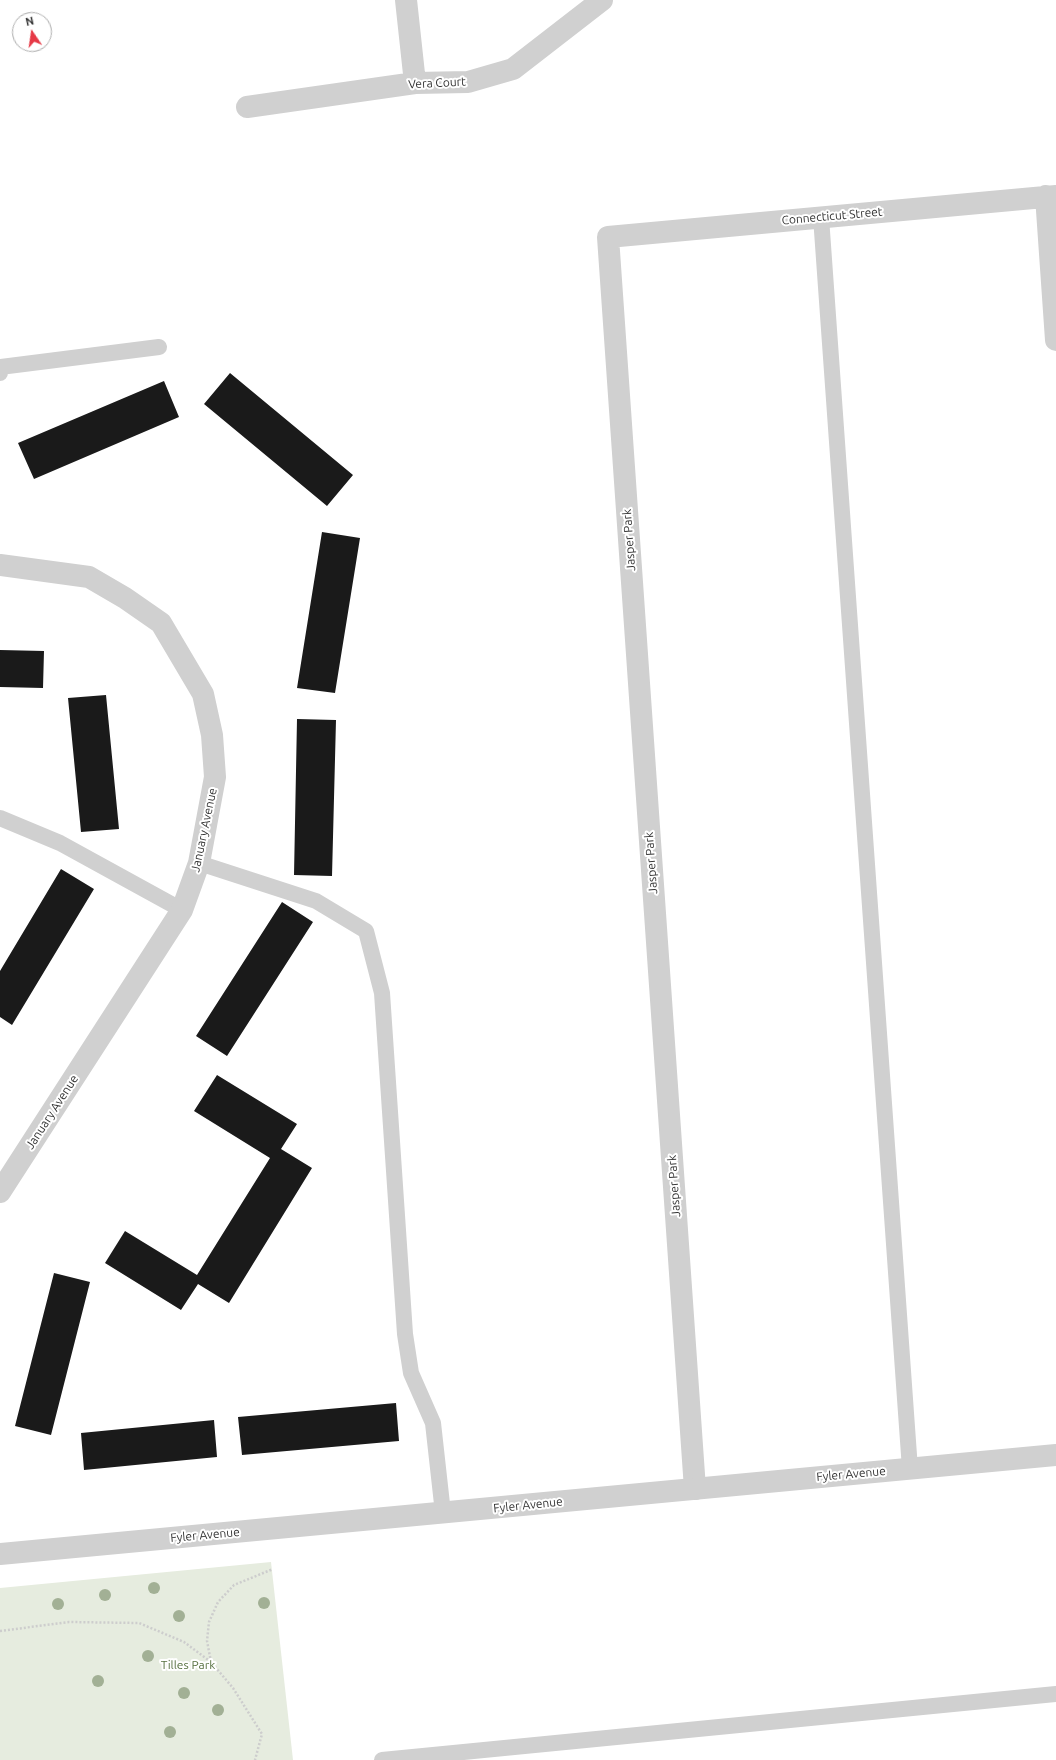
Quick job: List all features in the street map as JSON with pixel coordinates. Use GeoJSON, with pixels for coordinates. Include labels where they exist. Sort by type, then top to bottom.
{"type":"FeatureCollection","features":[{"type":"Feature","properties":{"kind":"street"},"geometry":{"type":"LineString","coordinates":[[406,0],[415,83]]}},
{"type":"Feature","properties":{"kind":"street","name":"Vera Court"},"geometry":{"type":"LineString","coordinates":[[247,108],[415,83],[468,82],[513,69],[602,0]]}},
{"type":"Feature","properties":{"kind":"street"},"geometry":{"type":"LineString","coordinates":[[1051,196],[1056,340]]}},
{"type":"Feature","properties":{"kind":"street","name":"Connecticut Street"},"geometry":{"type":"LineString","coordinates":[[608,237],[1051,196]]}},
{"type":"Feature","properties":{"kind":"street","name":"Jasper Park"},"geometry":{"type":"LineString","coordinates":[[608,237],[695,1489]]}},
{"type":"Feature","properties":{"kind":"street","name":"January Avenue"},"geometry":{"type":"LineString","coordinates":[[0,565],[89,577],[125,598],[160,623],[203,694],[212,734],[215,777],[199,863],[182,910],[0,1192]]}},
{"type":"Feature","properties":{"kind":"street","name":"Fyler Avenue"},"geometry":{"type":"LineString","coordinates":[[0,1554],[443,1514],[1056,1455]]}},
{"type":"Feature","properties":{"kind":"lane"},"geometry":{"type":"LineString","coordinates":[[821,217],[910,1469]]}},
{"type":"Feature","properties":{"kind":"lane"},"geometry":{"type":"LineString","coordinates":[[0,373],[0,367],[159,347]]}},
{"type":"Feature","properties":{"kind":"lane"},"geometry":{"type":"LineString","coordinates":[[0,818],[60,843],[182,910]]}},
{"type":"Feature","properties":{"kind":"lane"},"geometry":{"type":"LineString","coordinates":[[199,863],[316,901],[366,931],[382,993],[405,1334],[411,1373],[433,1422],[443,1514]]}},
{"type":"Feature","properties":{"kind":"lane"},"geometry":{"type":"LineString","coordinates":[[382,1760],[1056,1694]]}},
{"type":"Feature","properties":{"kind":"path"},"geometry":{"type":"LineString","coordinates":[[211,1662],[207,1641],[209,1622],[218,1602],[234,1585],[273,1569]]}},
{"type":"Feature","properties":{"kind":"path"},"geometry":{"type":"LineString","coordinates":[[0,1631],[68,1622],[139,1623],[184,1642],[211,1662],[233,1688],[262,1734],[255,1760]]}},
{"type":"Feature","properties":{"kind":"green space","name":"Tilles Park"},"geometry":{"type":"Polygon","coordinates":[[[271,1562],[293,1760],[0,1760],[0,1588],[271,1562]]]}},
{"type":"Feature","properties":{"kind":"building"},"geometry":{"type":"Polygon","coordinates":[[[230,373],[353,475],[327,506],[204,404],[230,373]]]}},
{"type":"Feature","properties":{"kind":"building"},"geometry":{"type":"Polygon","coordinates":[[[164,381],[179,417],[34,479],[18,443],[164,381]]]}},
{"type":"Feature","properties":{"kind":"building"},"geometry":{"type":"Polygon","coordinates":[[[322,532],[360,538],[335,693],[297,688],[322,532]]]}},
{"type":"Feature","properties":{"kind":"building"},"geometry":{"type":"Polygon","coordinates":[[[0,650],[44,651],[43,688],[0,687],[0,650]]]}},
{"type":"Feature","properties":{"kind":"building"},"geometry":{"type":"Polygon","coordinates":[[[106,695],[119,829],[81,832],[68,698],[106,695]]]}},
{"type":"Feature","properties":{"kind":"building"},"geometry":{"type":"Polygon","coordinates":[[[297,719],[336,720],[332,876],[294,875],[297,719]]]}},
{"type":"Feature","properties":{"kind":"building"},"geometry":{"type":"Polygon","coordinates":[[[61,869],[94,889],[12,1025],[0,1017],[0,971],[61,869]]]}},
{"type":"Feature","properties":{"kind":"building"},"geometry":{"type":"Polygon","coordinates":[[[282,902],[313,922],[227,1056],[196,1036],[282,902]]]}},
{"type":"Feature","properties":{"kind":"building"},"geometry":{"type":"Polygon","coordinates":[[[217,1075],[297,1124],[281,1149],[312,1168],[229,1303],[198,1284],[181,1310],[105,1263],[125,1231],[197,1275],[270,1158],[194,1111],[217,1075]]]}},
{"type":"Feature","properties":{"kind":"building"},"geometry":{"type":"Polygon","coordinates":[[[54,1273],[90,1282],[51,1435],[15,1426],[54,1273]]]}},
{"type":"Feature","properties":{"kind":"building"},"geometry":{"type":"Polygon","coordinates":[[[396,1403],[399,1441],[242,1455],[238,1417],[396,1403]]]}},
{"type":"Feature","properties":{"kind":"building"},"geometry":{"type":"Polygon","coordinates":[[[214,1420],[217,1457],[84,1470],[81,1433],[214,1420]]]}}]}
